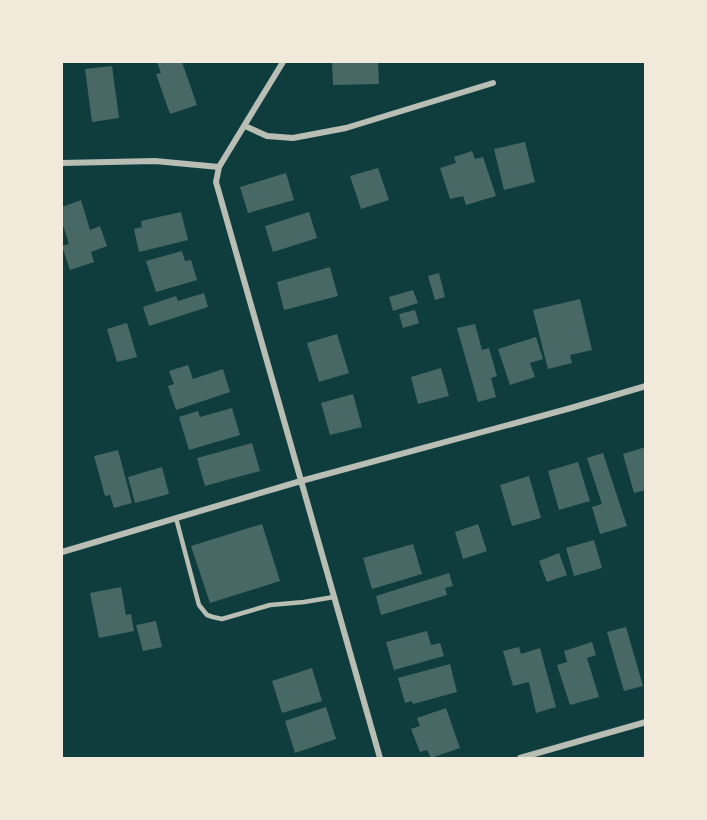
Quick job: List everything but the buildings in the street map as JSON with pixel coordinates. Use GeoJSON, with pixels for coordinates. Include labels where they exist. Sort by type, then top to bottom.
{"type":"FeatureCollection","features":[{"type":"Feature","properties":{"kind":"street"},"geometry":{"type":"LineString","coordinates":[[283,62],[219,168],[216,182],[380,759]]}},
{"type":"Feature","properties":{"kind":"street"},"geometry":{"type":"LineString","coordinates":[[245,126],[267,136],[293,138],[346,128],[493,83]]}},
{"type":"Feature","properties":{"kind":"street"},"geometry":{"type":"LineString","coordinates":[[62,163],[155,161],[219,168]]}},
{"type":"Feature","properties":{"kind":"street"},"geometry":{"type":"LineString","coordinates":[[62,552],[301,481],[645,386]]}},
{"type":"Feature","properties":{"kind":"street"},"geometry":{"type":"LineString","coordinates":[[520,759],[645,722]]}},
{"type":"Feature","properties":{"kind":"lane"},"geometry":{"type":"LineString","coordinates":[[177,518],[199,605],[207,615],[222,618],[270,604],[334,597]]}}]}
